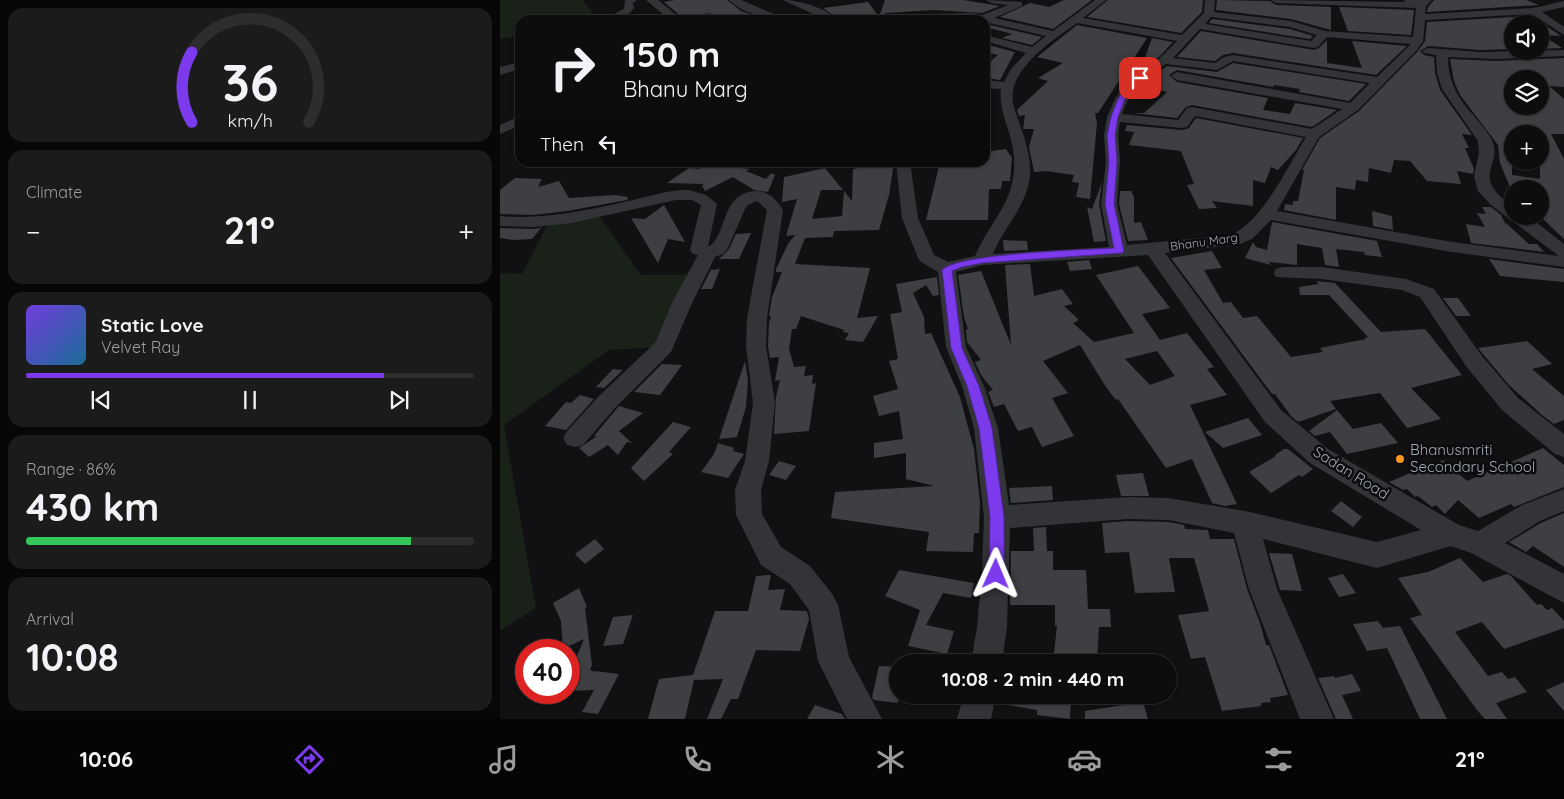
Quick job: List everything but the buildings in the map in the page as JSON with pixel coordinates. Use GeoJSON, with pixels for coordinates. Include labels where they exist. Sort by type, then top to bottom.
{"type":"FeatureCollection","features":[{"type":"Feature","properties":{"kind":"street"},"geometry":{"type":"LineString","coordinates":[[618,15],[627,11],[629,8],[628,2],[632,0]]}},
{"type":"Feature","properties":{"kind":"street"},"geometry":{"type":"LineString","coordinates":[[651,0],[662,7],[666,15]]}},
{"type":"Feature","properties":{"kind":"street"},"geometry":{"type":"LineString","coordinates":[[734,0],[764,15]]}},
{"type":"Feature","properties":{"kind":"street"},"geometry":{"type":"LineString","coordinates":[[788,0],[825,15]]}},
{"type":"Feature","properties":{"kind":"street"},"geometry":{"type":"LineString","coordinates":[[991,0],[1020,4]]}},
{"type":"Feature","properties":{"kind":"street"},"geometry":{"type":"LineString","coordinates":[[990,16],[1031,0]]}},
{"type":"Feature","properties":{"kind":"street"},"geometry":{"type":"LineString","coordinates":[[982,260],[988,245],[1019,191],[1022,174],[1017,132],[1006,102],[1006,86],[1032,51],[1101,0]]}},
{"type":"Feature","properties":{"kind":"street"},"geometry":{"type":"LineString","coordinates":[[1276,0],[1534,11],[1564,4]]}},
{"type":"Feature","properties":{"kind":"street"},"geometry":{"type":"LineString","coordinates":[[745,5],[762,2]]}},
{"type":"Feature","properties":{"kind":"street"},"geometry":{"type":"LineString","coordinates":[[1415,44],[1419,6]]}},
{"type":"Feature","properties":{"kind":"street"},"geometry":{"type":"LineString","coordinates":[[1119,251],[1109,204],[1113,161],[1111,135],[1114,117],[1121,99],[1131,84],[1150,72],[1186,39],[1199,26],[1210,7],[1291,24],[1324,34],[1415,44],[1442,53],[1508,57],[1564,53]]}},
{"type":"Feature","properties":{"kind":"street"},"geometry":{"type":"LineString","coordinates":[[1534,11],[1564,32]]}},
{"type":"Feature","properties":{"kind":"street"},"geometry":{"type":"LineString","coordinates":[[990,19],[1053,34]]}},
{"type":"Feature","properties":{"kind":"street"},"geometry":{"type":"LineString","coordinates":[[1076,20],[1186,39]]}},
{"type":"Feature","properties":{"kind":"street"},"geometry":{"type":"LineString","coordinates":[[1199,26],[1258,37],[1314,44],[1324,34]]}},
{"type":"Feature","properties":{"kind":"street"},"geometry":{"type":"LineString","coordinates":[[990,39],[1032,51]]}},
{"type":"Feature","properties":{"kind":"street","name":"Bhanu Marg"},"geometry":{"type":"LineString","coordinates":[[947,270],[959,264],[982,260],[1153,249],[1234,240],[1246,235],[1266,214],[1314,134],[1353,106],[1382,81],[1415,44]]}},
{"type":"Feature","properties":{"kind":"street"},"geometry":{"type":"LineString","coordinates":[[1442,53],[1442,71],[1448,92],[1485,140],[1486,151],[1482,184],[1486,192],[1504,207]]}},
{"type":"Feature","properties":{"kind":"street"},"geometry":{"type":"LineString","coordinates":[[1164,60],[1217,67],[1228,59],[1233,58],[1382,81]]}},
{"type":"Feature","properties":{"kind":"street"},"geometry":{"type":"LineString","coordinates":[[500,71],[515,66]]}},
{"type":"Feature","properties":{"kind":"street"},"geometry":{"type":"LineString","coordinates":[[1150,72],[1353,106]]}},
{"type":"Feature","properties":{"kind":"street"},"geometry":{"type":"LineString","coordinates":[[990,84],[1006,86]]}},
{"type":"Feature","properties":{"kind":"street"},"geometry":{"type":"LineString","coordinates":[[1114,117],[1182,124],[1192,111],[1314,134]]}},
{"type":"Feature","properties":{"kind":"street"},"geometry":{"type":"LineString","coordinates":[[500,130],[515,122]]}},
{"type":"Feature","properties":{"kind":"street"},"geometry":{"type":"LineString","coordinates":[[904,167],[910,218],[917,236],[927,258],[947,270],[956,348],[973,386],[986,428],[997,517],[996,574],[992,627],[987,654]]}},
{"type":"Feature","properties":{"kind":"street"},"geometry":{"type":"LineString","coordinates":[[500,221],[517,224],[550,220],[597,213],[675,196],[695,195],[709,204],[699,250],[708,253]]}},
{"type":"Feature","properties":{"kind":"street"},"geometry":{"type":"LineString","coordinates":[[574,438],[607,402],[664,347],[682,303],[708,253],[720,247],[741,203],[751,197],[758,196],[771,202],[774,210],[757,318],[756,346],[764,403],[758,461],[748,490],[749,515],[771,556],[800,575],[823,605],[834,661],[865,719]]}},
{"type":"Feature","properties":{"kind":"street"},"geometry":{"type":"LineString","coordinates":[[1266,214],[1503,256],[1564,262]]}},
{"type":"Feature","properties":{"kind":"street"},"geometry":{"type":"LineString","coordinates":[[1529,225],[1564,252]]}},
{"type":"Feature","properties":{"kind":"street","name":"Sadan Road"},"geometry":{"type":"LineString","coordinates":[[1153,249],[1273,416],[1319,456],[1451,534],[1480,544],[1564,589]]}},
{"type":"Feature","properties":{"kind":"street"},"geometry":{"type":"LineString","coordinates":[[1283,273],[1322,273],[1406,285],[1427,292],[1474,361],[1510,404],[1564,447]]}},
{"type":"Feature","properties":{"kind":"street"},"geometry":{"type":"LineString","coordinates":[[1480,544],[1531,513],[1564,500]]}},
{"type":"Feature","properties":{"kind":"street"},"geometry":{"type":"LineString","coordinates":[[997,517],[1128,508],[1168,509],[1244,522],[1377,555],[1451,534]]}},
{"type":"Feature","properties":{"kind":"street"},"geometry":{"type":"LineString","coordinates":[[1244,522],[1263,589],[1317,719]]}},
{"type":"Feature","properties":{"kind":"street"},"geometry":{"type":"LineString","coordinates":[[974,719],[978,704]]}},
{"type":"Feature","properties":{"kind":"shaded area"},"geometry":{"type":"Polygon","coordinates":[[[500,0],[583,0],[594,15],[515,15],[515,37],[500,39],[500,0]]]}},
{"type":"Feature","properties":{"kind":"shaded area"},"geometry":{"type":"Polygon","coordinates":[[[597,213],[641,275],[698,274],[664,347],[609,350],[504,425],[536,608],[500,631],[500,273],[522,274],[550,220],[597,213]]]}},
{"type":"Feature","properties":{"kind":"place","name":"Bhanusmriti Secondary School"},"geometry":{"type":"Point","coordinates":[1400,459]}},
{"type":"Feature","properties":{"kind":"route"},"geometry":{"type":"LineString","coordinates":[[996,574],[997,517],[986,428],[973,386],[956,348],[947,270],[959,264],[982,260],[1119,251],[1109,204],[1113,161],[1111,135],[1114,117],[1121,99],[1131,84],[1140,78]]}}]}
